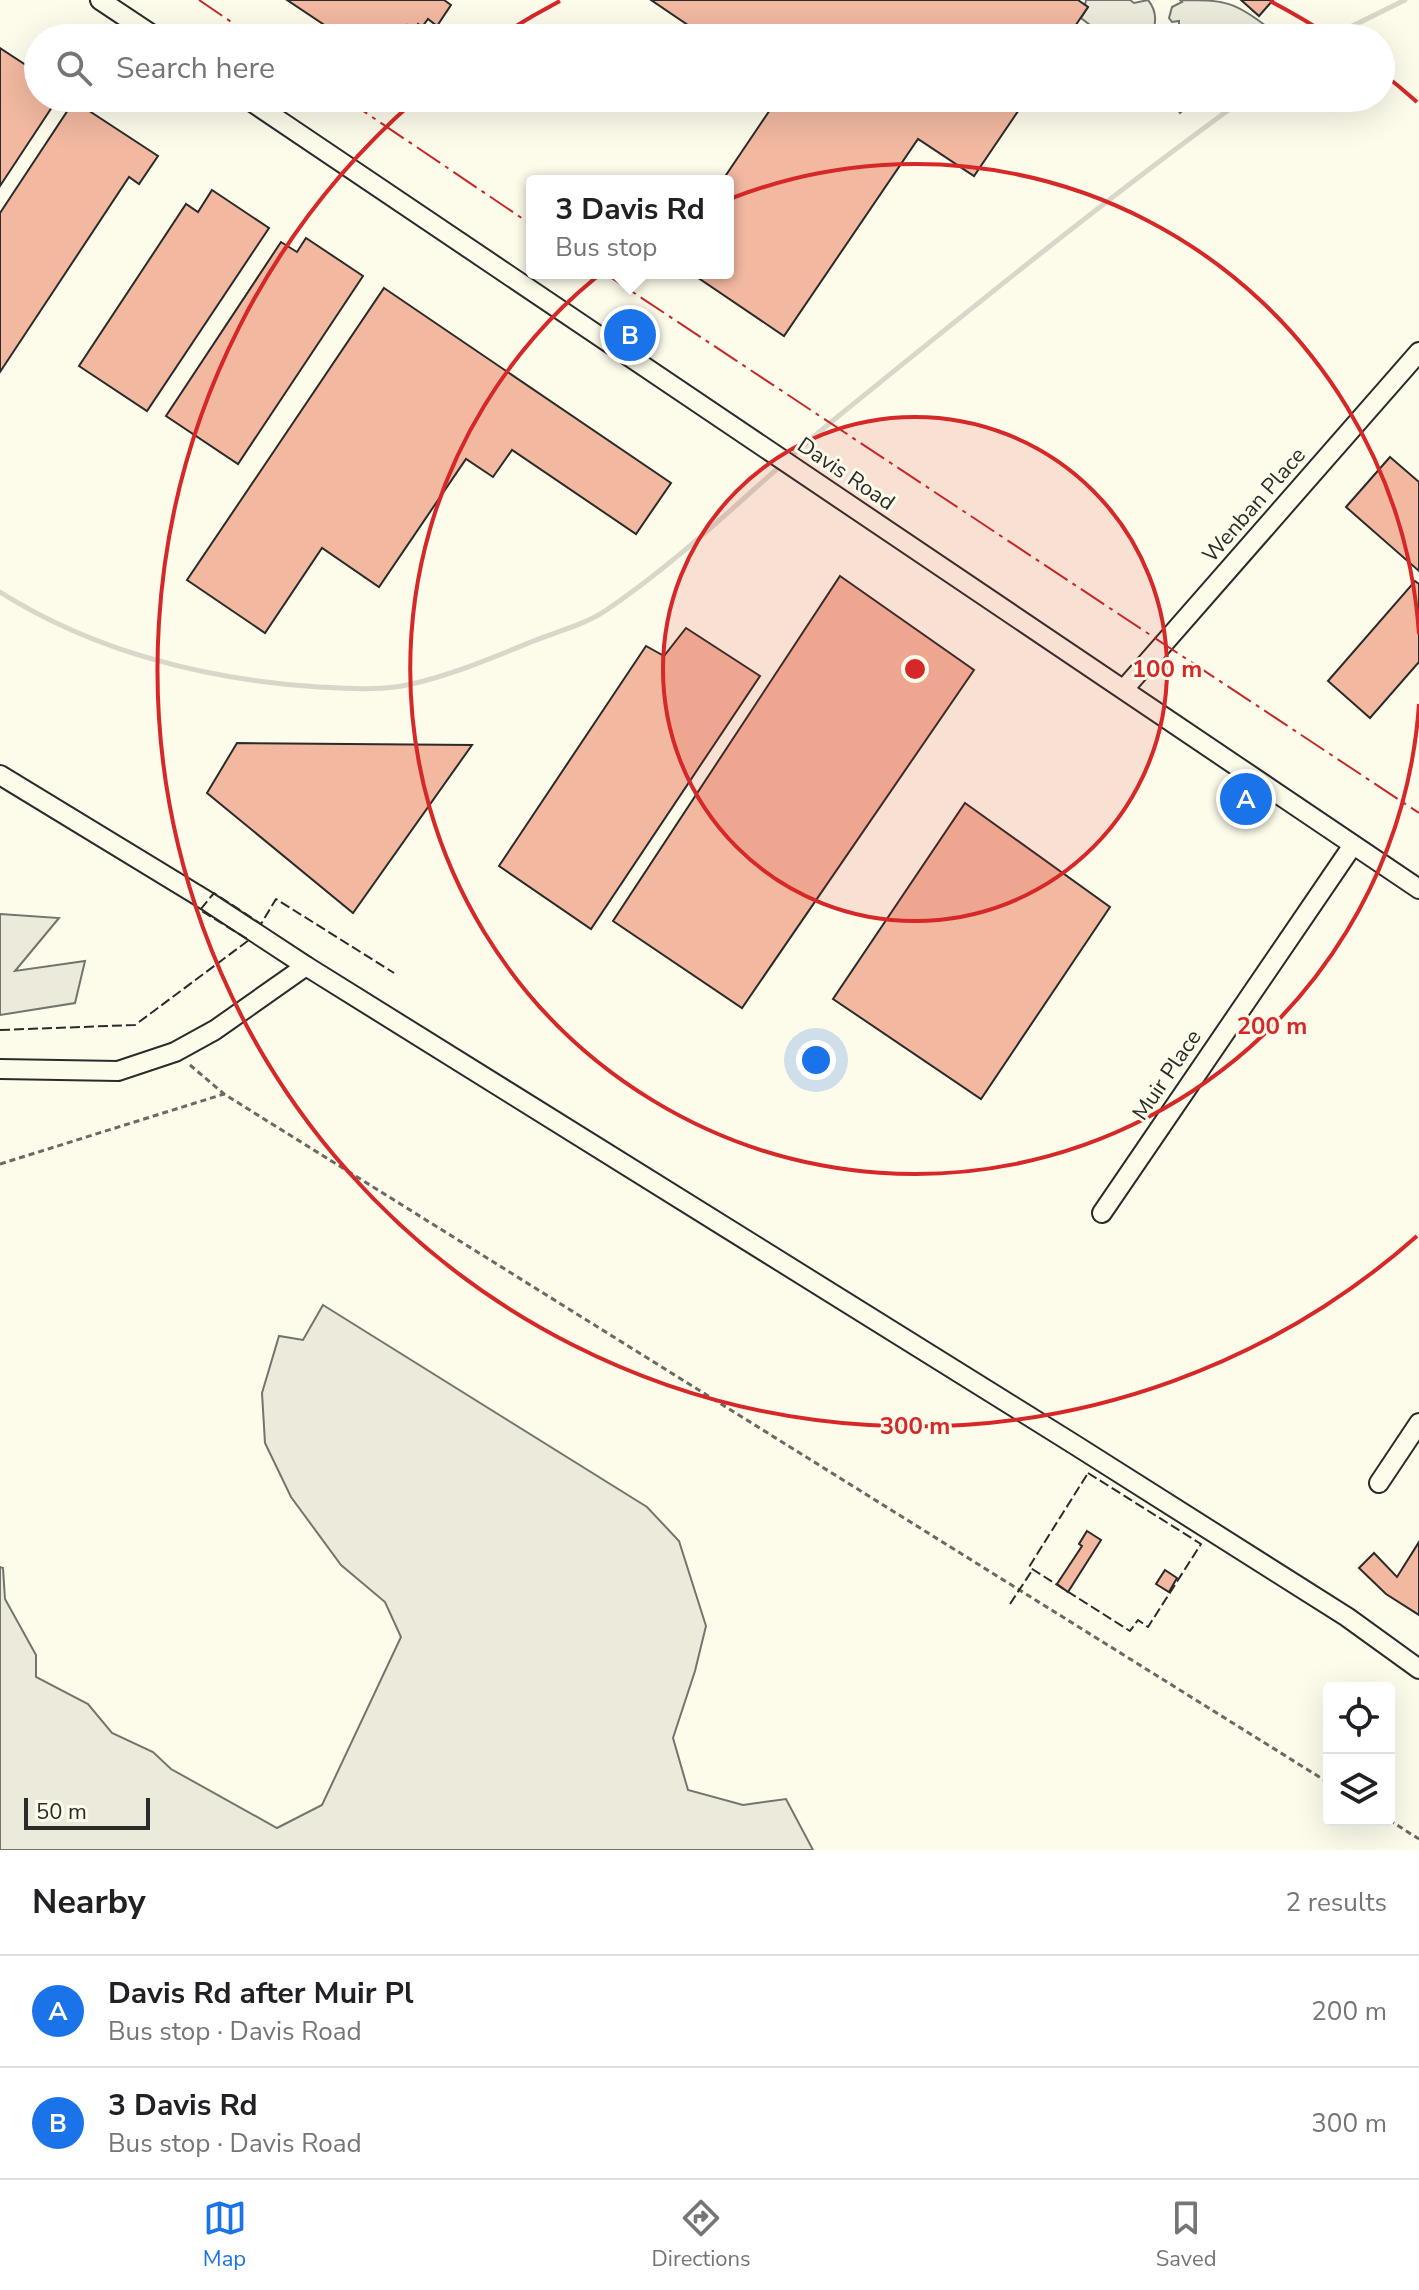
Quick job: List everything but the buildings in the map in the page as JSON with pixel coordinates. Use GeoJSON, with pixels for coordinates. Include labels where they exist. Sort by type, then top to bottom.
{"type":"FeatureCollection","features":[{"type":"Feature","properties":{"kind":"street"},"geometry":{"type":"LineString","coordinates":[[100,0],[136,24]]}},
{"type":"Feature","properties":{"kind":"street","name":"Davis Road"},"geometry":{"type":"LineString","coordinates":[[267,112],[1419,889]]}},
{"type":"Feature","properties":{"kind":"street","name":"Wenban Place"},"geometry":{"type":"LineString","coordinates":[[1124,689],[1419,352]]}},
{"type":"Feature","properties":{"kind":"street"},"geometry":{"type":"LineString","coordinates":[[0,775],[207,901],[306,966],[1072,1443],[1347,1617],[1419,1669]]}},
{"type":"Feature","properties":{"kind":"street","name":"Muir Place"},"geometry":{"type":"LineString","coordinates":[[1102,1213],[1353,845]]}},
{"type":"Feature","properties":{"kind":"street"},"geometry":{"type":"LineString","coordinates":[[0,1069],[118,1071],[175,1052],[215,1030],[306,966]]}},
{"type":"Feature","properties":{"kind":"street"},"geometry":{"type":"LineString","coordinates":[[1379,1483],[1419,1423]]}},
{"type":"Feature","properties":{"kind":"path"},"geometry":{"type":"LineString","coordinates":[[175,1052],[224,1094],[1323,1779]]}},
{"type":"Feature","properties":{"kind":"path"},"geometry":{"type":"LineString","coordinates":[[0,1164],[224,1094]]}},
{"type":"Feature","properties":{"kind":"path"},"geometry":{"type":"LineString","coordinates":[[1395,1824],[1419,1839]]}},
{"type":"Feature","properties":{"kind":"shaded area"},"geometry":{"type":"Polygon","coordinates":[[[1086,0],[1130,0],[1134,3],[1148,0],[1153,9],[1154,24],[1089,24],[1081,18],[1088,7],[1086,0]]]}},
{"type":"Feature","properties":{"kind":"shaded area"},"geometry":{"type":"Polygon","coordinates":[[[1180,0],[1229,4],[1263,24],[1172,22],[1169,18],[1172,7],[1182,2],[1180,0]]]}},
{"type":"Feature","properties":{"kind":"shaded area"},"geometry":{"type":"Polygon","coordinates":[[[0,914],[59,918],[15,971],[85,961],[75,1003],[0,1015],[0,914]]]}},
{"type":"Feature","properties":{"kind":"shaded area"},"geometry":{"type":"Polygon","coordinates":[[[323,1305],[647,1507],[679,1541],[706,1626],[673,1738],[688,1790],[743,1805],[786,1799],[813,1850],[0,1850],[0,1567],[3,1568],[5,1599],[36,1655],[36,1677],[88,1704],[112,1733],[153,1752],[171,1769],[277,1828],[322,1805],[401,1637],[385,1602],[341,1565],[291,1497],[265,1443],[262,1393],[279,1336],[303,1340],[323,1305]]]}},
{"type":"Feature","properties":{"kind":"waterway"},"geometry":{"type":"LineString","coordinates":[[1356,24],[1405,0]]}},
{"type":"Feature","properties":{"kind":"waterway"},"geometry":{"type":"LineString","coordinates":[[0,592],[36,613],[113,647],[194,670],[319,687],[363,689],[407,685],[470,666],[579,624],[597,616],[637,589],[812,438],[941,333],[1226,112]]}},
{"type":"Feature","properties":{"kind":"fence"},"geometry":{"type":"LineString","coordinates":[[0,1030],[135,1025],[249,940],[200,910],[214,893],[261,924],[276,899],[394,973]]}},
{"type":"Feature","properties":{"kind":"fence"},"geometry":{"type":"LineString","coordinates":[[1088,1473],[1201,1544],[1148,1627],[1138,1620],[1130,1631],[1029,1567],[1088,1473]]}},
{"type":"Feature","properties":{"kind":"fence"},"geometry":{"type":"LineString","coordinates":[[1010,1604],[1033,1569]]}},
{"type":"Feature","properties":{"kind":"power"},"geometry":{"type":"LineString","coordinates":[[199,0],[234,24]]}},
{"type":"Feature","properties":{"kind":"power"},"geometry":{"type":"LineString","coordinates":[[365,112],[526,221]]}},
{"type":"Feature","properties":{"kind":"power"},"geometry":{"type":"LineString","coordinates":[[613,279],[1419,813]]}},
{"type":"Feature","properties":{"kind":"place","name":"3 Davis Rd"},"geometry":{"type":"Point","coordinates":[630,335]}},
{"type":"Feature","properties":{"kind":"place","name":"Davis Rd after Muir Pl"},"geometry":{"type":"Point","coordinates":[1246,799]}}]}
